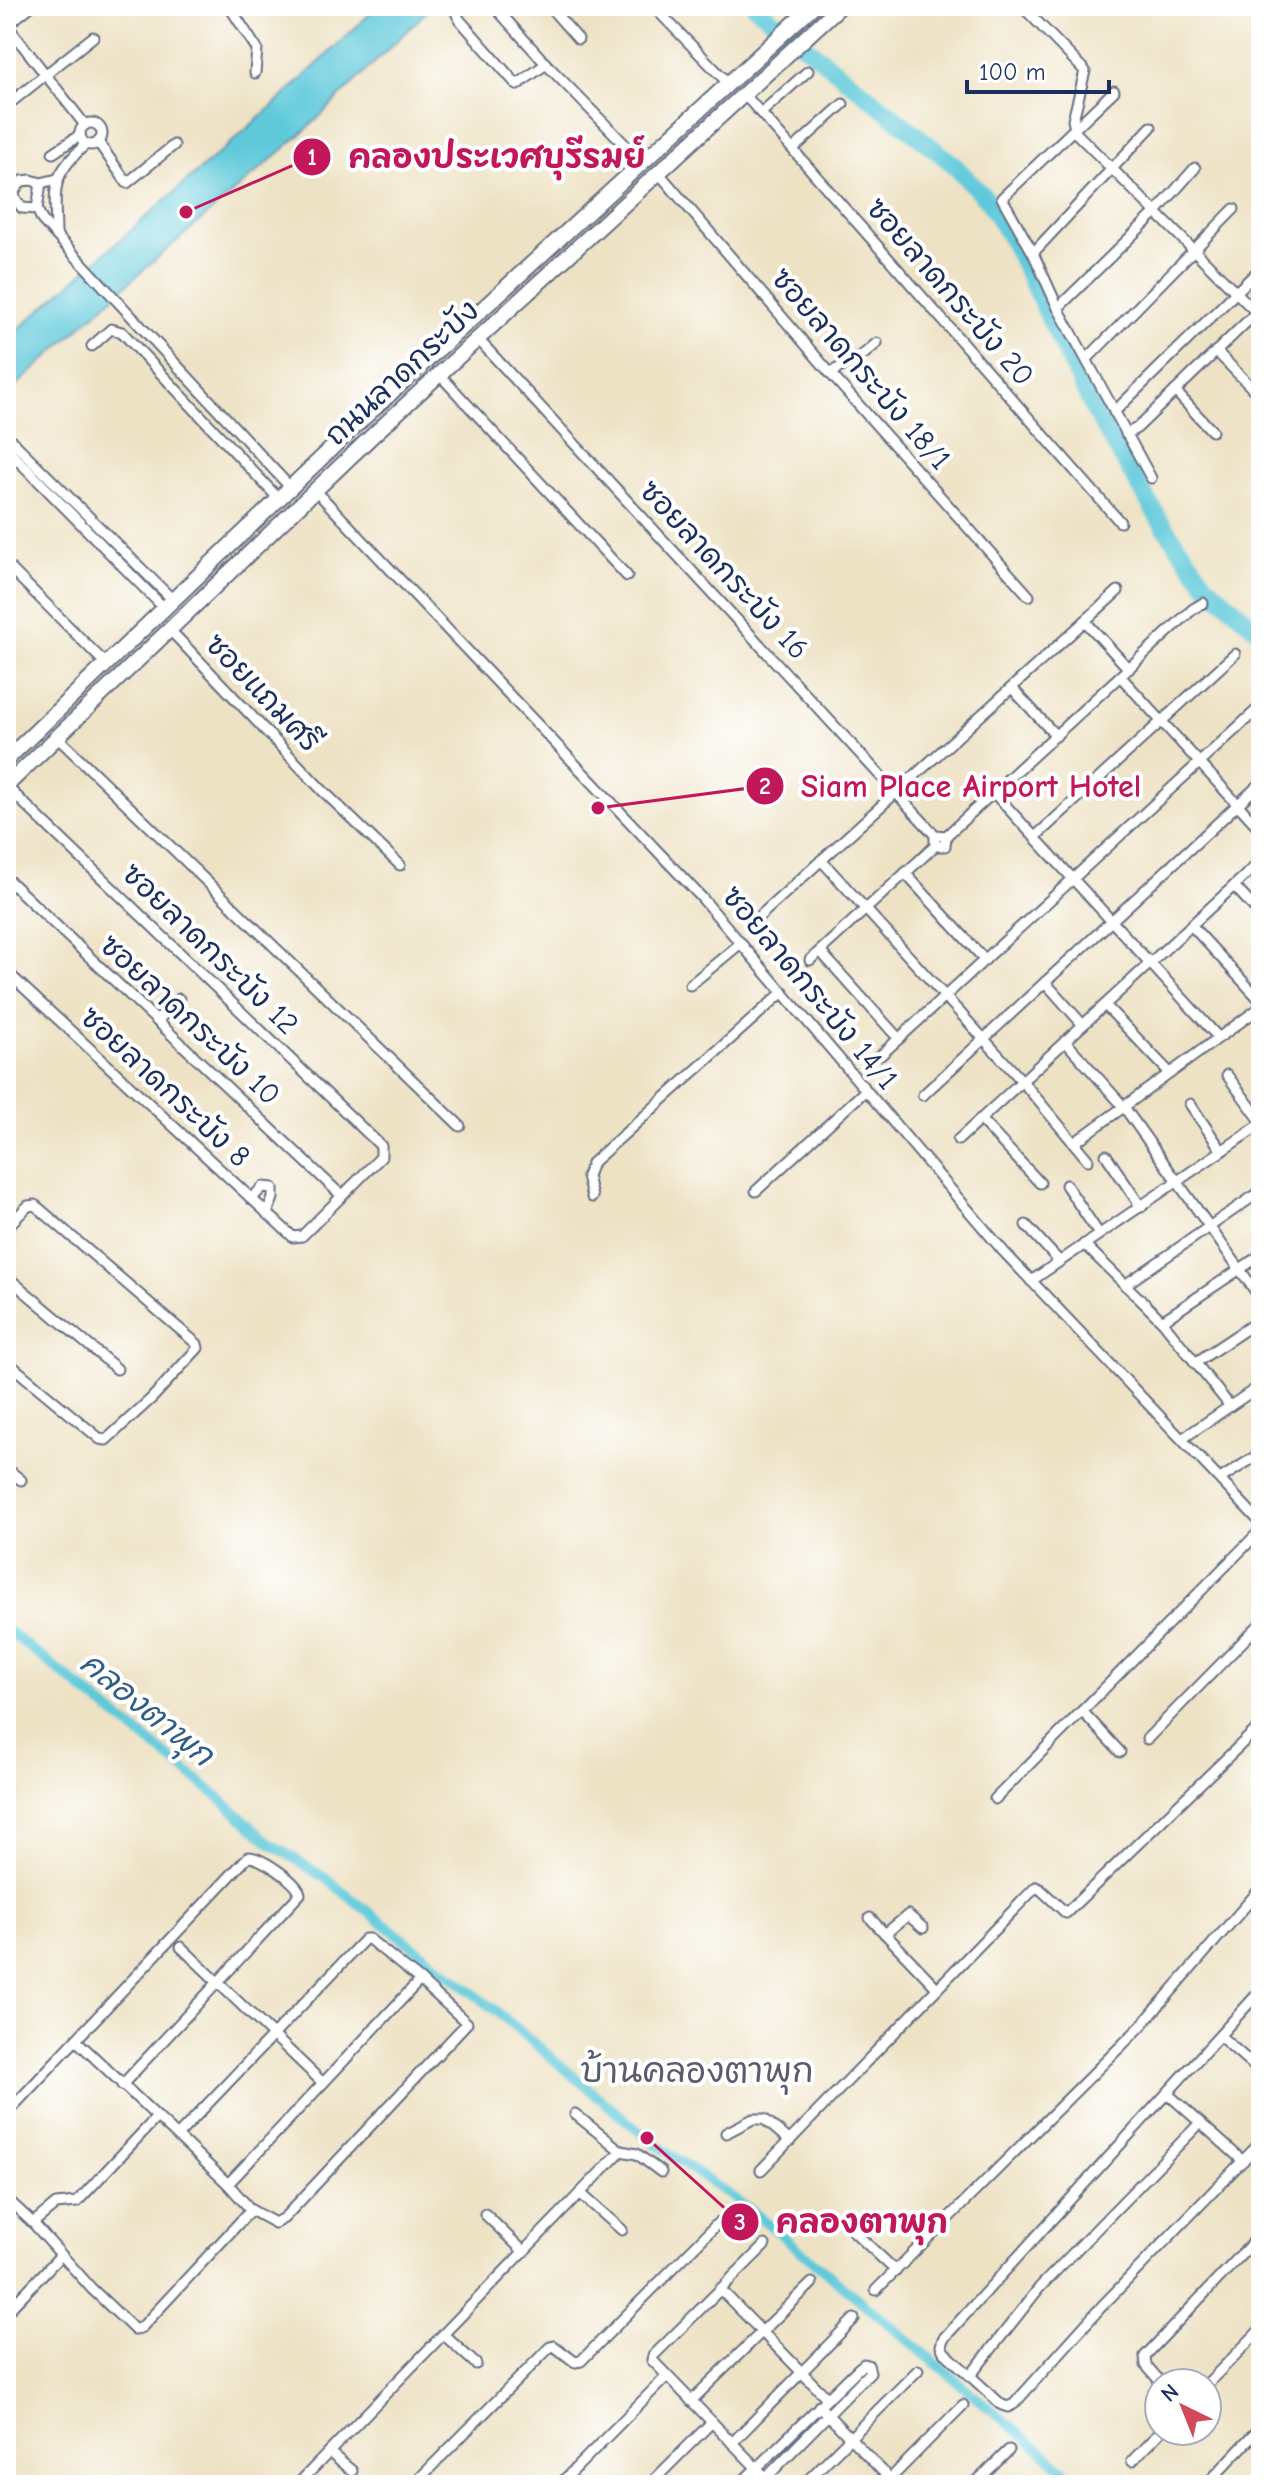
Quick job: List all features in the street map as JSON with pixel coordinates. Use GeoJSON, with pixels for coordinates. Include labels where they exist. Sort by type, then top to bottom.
{"type":"FeatureCollection","features":[{"type":"Feature","properties":{"kind":"main road","name":"ถนนลาดกระบัง"},"geometry":{"type":"LineString","coordinates":[[6,760],[278,498],[813,6]]}},
{"type":"Feature","properties":{"kind":"main road","name":"ถนนลาดกระบัง"},"geometry":{"type":"LineString","coordinates":[[6,786],[477,338],[838,8]]}},
{"type":"Feature","properties":{"kind":"main road"},"geometry":{"type":"LineString","coordinates":[[169,604],[179,622]]}},
{"type":"Feature","properties":{"kind":"street"},"geometry":{"type":"LineString","coordinates":[[31,6],[6,25],[45,75],[84,135],[98,142],[127,183],[174,145]]}},
{"type":"Feature","properties":{"kind":"street"},"geometry":{"type":"LineString","coordinates":[[229,6],[257,49],[255,73]]}},
{"type":"Feature","properties":{"kind":"street"},"geometry":{"type":"LineString","coordinates":[[460,6],[456,12],[459,19],[517,85],[546,64]]}},
{"type":"Feature","properties":{"kind":"street"},"geometry":{"type":"LineString","coordinates":[[494,6],[642,162]]}},
{"type":"Feature","properties":{"kind":"street"},"geometry":{"type":"LineString","coordinates":[[549,6],[578,39]]}},
{"type":"Feature","properties":{"kind":"street"},"geometry":{"type":"LineString","coordinates":[[653,6],[728,83]]}},
{"type":"Feature","properties":{"kind":"street"},"geometry":{"type":"LineString","coordinates":[[1022,6],[1085,71],[1073,120],[1074,128],[1259,313],[1137,428],[1126,434]]}},
{"type":"Feature","properties":{"kind":"street"},"geometry":{"type":"LineString","coordinates":[[10,103],[93,37]]}},
{"type":"Feature","properties":{"kind":"street"},"geometry":{"type":"LineString","coordinates":[[761,113],[808,71]]}},
{"type":"Feature","properties":{"kind":"street"},"geometry":{"type":"LineString","coordinates":[[1114,91],[1002,198],[1151,478]]}},
{"type":"Feature","properties":{"kind":"street","name":"ซอยลาดกระบัง 20"},"geometry":{"type":"LineString","coordinates":[[744,94],[1120,522]]}},
{"type":"Feature","properties":{"kind":"street"},"geometry":{"type":"LineString","coordinates":[[793,149],[843,104]]}},
{"type":"Feature","properties":{"kind":"street"},"geometry":{"type":"LineString","coordinates":[[56,233],[54,194],[57,179],[93,123],[102,134],[98,142]]}},
{"type":"Feature","properties":{"kind":"street"},"geometry":{"type":"LineString","coordinates":[[1033,253],[1151,127]]}},
{"type":"Feature","properties":{"kind":"street"},"geometry":{"type":"LineString","coordinates":[[53,153],[84,135]]}},
{"type":"Feature","properties":{"kind":"street"},"geometry":{"type":"LineString","coordinates":[[1058,308],[1156,212],[1195,168]]}},
{"type":"Feature","properties":{"kind":"street","name":"ซอยลาดกระบัง 18/1"},"geometry":{"type":"LineString","coordinates":[[658,172],[830,373],[1029,596]]}},
{"type":"Feature","properties":{"kind":"street"},"geometry":{"type":"LineString","coordinates":[[37,209],[22,208],[10,198],[11,187],[26,180],[41,183],[57,179]]}},
{"type":"Feature","properties":{"kind":"street"},"geometry":{"type":"LineString","coordinates":[[41,183],[37,209],[42,220],[290,487]]}},
{"type":"Feature","properties":{"kind":"street"},"geometry":{"type":"LineString","coordinates":[[1087,359],[1234,209]]}},
{"type":"Feature","properties":{"kind":"street"},"geometry":{"type":"LineString","coordinates":[[1114,412],[1261,268]]}},
{"type":"Feature","properties":{"kind":"street"},"geometry":{"type":"LineString","coordinates":[[92,346],[111,329],[122,332],[278,498]]}},
{"type":"Feature","properties":{"kind":"street","name":"ซอยลาดกระบัง 16"},"geometry":{"type":"LineString","coordinates":[[477,338],[939,839]]}},
{"type":"Feature","properties":{"kind":"street"},"geometry":{"type":"LineString","coordinates":[[830,373],[877,343]]}},
{"type":"Feature","properties":{"kind":"street"},"geometry":{"type":"LineString","coordinates":[[1216,351],[1255,391]]}},
{"type":"Feature","properties":{"kind":"street"},"geometry":{"type":"LineString","coordinates":[[439,374],[627,576]]}},
{"type":"Feature","properties":{"kind":"street"},"geometry":{"type":"LineString","coordinates":[[1175,391],[1212,431]]}},
{"type":"Feature","properties":{"kind":"street"},"geometry":{"type":"LineString","coordinates":[[7,440],[90,535],[169,604]]}},
{"type":"Feature","properties":{"kind":"street"},"geometry":{"type":"LineString","coordinates":[[27,464],[99,526],[169,604]]}},
{"type":"Feature","properties":{"kind":"street","name":"ซอยลาดกระบัง 14/1"},"geometry":{"type":"LineString","coordinates":[[315,490],[702,898],[949,1190],[1261,1523]]}},
{"type":"Feature","properties":{"kind":"street"},"geometry":{"type":"LineString","coordinates":[[90,535],[99,526]]}},
{"type":"Feature","properties":{"kind":"street"},"geometry":{"type":"LineString","coordinates":[[6,564],[106,664]]}},
{"type":"Feature","properties":{"kind":"street"},"geometry":{"type":"LineString","coordinates":[[761,915],[1118,591]]}},
{"type":"Feature","properties":{"kind":"street"},"geometry":{"type":"LineString","coordinates":[[810,960],[939,839],[1203,603]]}},
{"type":"Feature","properties":{"kind":"street"},"geometry":{"type":"LineString","coordinates":[[1085,621],[1162,721],[1261,830]]}},
{"type":"Feature","properties":{"kind":"street","name":"ซอยแถมศรี"},"geometry":{"type":"LineString","coordinates":[[179,622],[322,790],[400,865]]}},
{"type":"Feature","properties":{"kind":"street"},"geometry":{"type":"LineString","coordinates":[[1035,837],[1235,654]]}},
{"type":"Feature","properties":{"kind":"street"},"geometry":{"type":"LineString","coordinates":[[1012,688],[1056,736]]}},
{"type":"Feature","properties":{"kind":"street"},"geometry":{"type":"LineString","coordinates":[[881,1055],[1261,706]]}},
{"type":"Feature","properties":{"kind":"street"},"geometry":{"type":"LineString","coordinates":[[57,737],[460,1126]]}},
{"type":"Feature","properties":{"kind":"street"},"geometry":{"type":"LineString","coordinates":[[923,1095],[1261,783]]}},
{"type":"Feature","properties":{"kind":"street","name":"ซอยลาดกระบัง 12"},"geometry":{"type":"LineString","coordinates":[[6,786],[381,1146],[381,1157],[342,1196]]}},
{"type":"Feature","properties":{"kind":"street"},"geometry":{"type":"LineString","coordinates":[[994,793],[1218,1037]]}},
{"type":"Feature","properties":{"kind":"street"},"geometry":{"type":"LineString","coordinates":[[821,860],[1022,1081],[1088,1160]]}},
{"type":"Feature","properties":{"kind":"street"},"geometry":{"type":"LineString","coordinates":[[958,1140],[1261,861]]}},
{"type":"Feature","properties":{"kind":"street"},"geometry":{"type":"LineString","coordinates":[[905,873],[985,960]]}},
{"type":"Feature","properties":{"kind":"street","name":"ซอยลาดกระบัง 10"},"geometry":{"type":"LineString","coordinates":[[6,878],[342,1196]]}},
{"type":"Feature","properties":{"kind":"street"},"geometry":{"type":"LineString","coordinates":[[1234,886],[1261,915]]}},
{"type":"Feature","properties":{"kind":"street"},"geometry":{"type":"LineString","coordinates":[[1074,1143],[1261,1004],[1191,925]]}},
{"type":"Feature","properties":{"kind":"street"},"geometry":{"type":"LineString","coordinates":[[690,985],[741,943]]}},
{"type":"Feature","properties":{"kind":"street"},"geometry":{"type":"LineString","coordinates":[[820,951],[899,1039]]}},
{"type":"Feature","properties":{"kind":"street","name":"ซอยลาดกระบัง 8"},"geometry":{"type":"LineString","coordinates":[[6,971],[293,1237],[302,1236],[342,1196]]}},
{"type":"Feature","properties":{"kind":"street"},"geometry":{"type":"LineString","coordinates":[[1045,982],[1083,1025]]}},
{"type":"Feature","properties":{"kind":"street"},"geometry":{"type":"LineString","coordinates":[[592,1197],[587,1176],[592,1163],[783,992]]}},
{"type":"Feature","properties":{"kind":"street"},"geometry":{"type":"LineString","coordinates":[[157,1021],[179,999]]}},
{"type":"Feature","properties":{"kind":"street"},"geometry":{"type":"LineString","coordinates":[[1105,1005],[1170,1073]]}},
{"type":"Feature","properties":{"kind":"street"},"geometry":{"type":"LineString","coordinates":[[1065,1041],[1124,1107],[1261,1299]]}},
{"type":"Feature","properties":{"kind":"street"},"geometry":{"type":"LineString","coordinates":[[1031,1281],[1261,1122],[1227,1075]]}},
{"type":"Feature","properties":{"kind":"street"},"geometry":{"type":"LineString","coordinates":[[756,1191],[866,1090]]}},
{"type":"Feature","properties":{"kind":"street"},"geometry":{"type":"LineString","coordinates":[[1190,1104],[1222,1151]]}},
{"type":"Feature","properties":{"kind":"street"},"geometry":{"type":"LineString","coordinates":[[980,1119],[1040,1183]]}},
{"type":"Feature","properties":{"kind":"street"},"geometry":{"type":"LineString","coordinates":[[1106,1155],[1141,1207]]}},
{"type":"Feature","properties":{"kind":"street"},"geometry":{"type":"LineString","coordinates":[[1066,1185],[1099,1234]]}},
{"type":"Feature","properties":{"kind":"street"},"geometry":{"type":"LineString","coordinates":[[251,1199],[263,1187],[273,1188],[267,1214]]}},
{"type":"Feature","properties":{"kind":"street"},"geometry":{"type":"LineString","coordinates":[[1125,1285],[1261,1191]]}},
{"type":"Feature","properties":{"kind":"street"},"geometry":{"type":"LineString","coordinates":[[6,1228],[28,1206],[35,1205],[198,1346],[194,1355],[106,1440],[100,1439],[6,1361]]}},
{"type":"Feature","properties":{"kind":"street"},"geometry":{"type":"LineString","coordinates":[[1026,1225],[1059,1261]]}},
{"type":"Feature","properties":{"kind":"street"},"geometry":{"type":"LineString","coordinates":[[1084,1244],[1162,1321],[1230,1406]]}},
{"type":"Feature","properties":{"kind":"street"},"geometry":{"type":"LineString","coordinates":[[1162,1321],[1261,1255]]}},
{"type":"Feature","properties":{"kind":"street"},"geometry":{"type":"LineString","coordinates":[[6,1276],[117,1369]]}},
{"type":"Feature","properties":{"kind":"street"},"geometry":{"type":"LineString","coordinates":[[1195,1363],[1261,1319]]}},
{"type":"Feature","properties":{"kind":"street"},"geometry":{"type":"LineString","coordinates":[[1182,1439],[1261,1385]]}},
{"type":"Feature","properties":{"kind":"street"},"geometry":{"type":"LineString","coordinates":[[1220,1479],[1261,1453]]}},
{"type":"Feature","properties":{"kind":"street"},"geometry":{"type":"LineString","coordinates":[[6,1468],[21,1480]]}},
{"type":"Feature","properties":{"kind":"street"},"geometry":{"type":"LineString","coordinates":[[995,1799],[1261,1530]]}},
{"type":"Feature","properties":{"kind":"street"},"geometry":{"type":"LineString","coordinates":[[1147,1739],[1261,1623]]}},
{"type":"Feature","properties":{"kind":"street"},"geometry":{"type":"LineString","coordinates":[[1082,1711],[1120,1752]]}},
{"type":"Feature","properties":{"kind":"street"},"geometry":{"type":"LineString","coordinates":[[761,2170],[1036,1887],[1066,1913],[1261,1725]]}},
{"type":"Feature","properties":{"kind":"street"},"geometry":{"type":"LineString","coordinates":[[6,2114],[248,1857],[257,1857],[296,1884],[300,1894],[122,2085]]}},
{"type":"Feature","properties":{"kind":"street"},"geometry":{"type":"LineString","coordinates":[[876,2290],[1141,2026],[1261,1888]]}},
{"type":"Feature","properties":{"kind":"street"},"geometry":{"type":"LineString","coordinates":[[885,1934],[908,1915],[923,1928]]}},
{"type":"Feature","properties":{"kind":"street"},"geometry":{"type":"LineString","coordinates":[[870,1918],[937,1988]]}},
{"type":"Feature","properties":{"kind":"street"},"geometry":{"type":"LineString","coordinates":[[77,2041],[178,2135],[251,2210],[275,2223],[284,2218],[465,2026],[465,2019],[365,1939],[178,2135]]}},
{"type":"Feature","properties":{"kind":"street"},"geometry":{"type":"LineString","coordinates":[[181,1947],[323,2083]]}},
{"type":"Feature","properties":{"kind":"street"},"geometry":{"type":"LineString","coordinates":[[228,2184],[420,1980]]}},
{"type":"Feature","properties":{"kind":"street"},"geometry":{"type":"LineString","coordinates":[[1261,1990],[943,2339],[941,2346],[944,2352],[1002,2405],[1008,2407],[1014,2404],[1102,2306],[1261,2142]]}},
{"type":"Feature","properties":{"kind":"street"},"geometry":{"type":"LineString","coordinates":[[1220,2036],[1259,2067]]}},
{"type":"Feature","properties":{"kind":"street"},"geometry":{"type":"LineString","coordinates":[[1168,2094],[1243,2161]]}},
{"type":"Feature","properties":{"kind":"street"},"geometry":{"type":"LineString","coordinates":[[575,2114],[621,2151],[637,2154],[661,2172]]}},
{"type":"Feature","properties":{"kind":"street"},"geometry":{"type":"LineString","coordinates":[[33,2223],[56,2204],[77,2202],[157,2117]]}},
{"type":"Feature","properties":{"kind":"street"},"geometry":{"type":"LineString","coordinates":[[726,2133],[753,2119],[764,2119],[790,2141]]}},
{"type":"Feature","properties":{"kind":"street"},"geometry":{"type":"LineString","coordinates":[[970,2376],[1040,2287],[1200,2123]]}},
{"type":"Feature","properties":{"kind":"street"},"geometry":{"type":"LineString","coordinates":[[297,2485],[621,2151]]}},
{"type":"Feature","properties":{"kind":"street"},"geometry":{"type":"LineString","coordinates":[[580,2193],[622,2230]]}},
{"type":"Feature","properties":{"kind":"street"},"geometry":{"type":"LineString","coordinates":[[6,2198],[131,2329],[138,2330],[251,2210]]}},
{"type":"Feature","properties":{"kind":"street"},"geometry":{"type":"LineString","coordinates":[[485,2214],[524,2252]]}},
{"type":"Feature","properties":{"kind":"street"},"geometry":{"type":"LineString","coordinates":[[413,2485],[550,2347],[554,2346],[575,2362],[581,2361],[719,2222]]}},
{"type":"Feature","properties":{"kind":"street"},"geometry":{"type":"LineString","coordinates":[[850,2228],[896,2271]]}},
{"type":"Feature","properties":{"kind":"street"},"geometry":{"type":"LineString","coordinates":[[1148,2367],[1145,2356],[1261,2234]]}},
{"type":"Feature","properties":{"kind":"street"},"geometry":{"type":"LineString","coordinates":[[739,2485],[756,2468],[823,2402],[862,2365],[870,2367],[870,2372],[766,2483],[756,2468],[655,2364],[653,2356],[765,2245]]}},
{"type":"Feature","properties":{"kind":"street"},"geometry":{"type":"LineString","coordinates":[[7,2309],[61,2255]]}},
{"type":"Feature","properties":{"kind":"street"},"geometry":{"type":"LineString","coordinates":[[691,2401],[812,2283]]}},
{"type":"Feature","properties":{"kind":"street"},"geometry":{"type":"LineString","coordinates":[[720,2289],[801,2373],[829,2415],[890,2483],[963,2405]]}},
{"type":"Feature","properties":{"kind":"street"},"geometry":{"type":"LineString","coordinates":[[732,2443],[854,2319]]}},
{"type":"Feature","properties":{"kind":"street"},"geometry":{"type":"LineString","coordinates":[[1223,2368],[1261,2329]]}},
{"type":"Feature","properties":{"kind":"street"},"geometry":{"type":"LineString","coordinates":[[444,2335],[476,2364]]}},
{"type":"Feature","properties":{"kind":"street"},"geometry":{"type":"LineString","coordinates":[[803,2485],[918,2370]]}},
{"type":"Feature","properties":{"kind":"street"},"geometry":{"type":"LineString","coordinates":[[559,2485],[667,2376]]}},
{"type":"Feature","properties":{"kind":"street"},"geometry":{"type":"LineString","coordinates":[[649,2485],[712,2422]]}},
{"type":"Feature","properties":{"kind":"street"},"geometry":{"type":"LineString","coordinates":[[1206,2485],[1261,2427]]}},
{"type":"Feature","properties":{"kind":"street"},"geometry":{"type":"LineString","coordinates":[[1132,2461],[1146,2447]]}},
{"type":"Feature","properties":{"kind":"street"},"geometry":{"type":"LineString","coordinates":[[973,2485],[1009,2450]]}},
{"type":"Feature","properties":{"kind":"street"},"geometry":{"type":"LineString","coordinates":[[329,2452],[352,2471]]}},
{"type":"Feature","properties":{"kind":"water"},"geometry":{"type":"Polygon","coordinates":[[[378,6],[432,6],[309,127],[133,279],[6,395],[6,340],[283,97],[378,6]]]}},
{"type":"Feature","properties":{"kind":"waterway"},"geometry":{"type":"LineString","coordinates":[[755,6],[953,164],[988,201],[1011,239],[1095,412],[1161,522],[1206,584],[1261,633]]}},
{"type":"Feature","properties":{"kind":"waterway","name":"คลองตาพุก"},"geometry":{"type":"LineString","coordinates":[[6,1629],[214,1793],[270,1843],[325,1878],[495,2010],[647,2138],[755,2213],[1082,2485]]}},
{"type":"Feature","properties":{"kind":"place","name":"คลองประเวศบุรีรมย์"},"geometry":{"type":"Point","coordinates":[186,212]}},
{"type":"Feature","properties":{"kind":"place","name":"Siam Place Airport Hotel"},"geometry":{"type":"Point","coordinates":[598,808]}},
{"type":"Feature","properties":{"kind":"place","name":"คลองตาพุก"},"geometry":{"type":"Point","coordinates":[647,2138]}},
{"type":"Feature","properties":{"kind":"district","name":"บ้านคลองตาพุก"},"geometry":{"type":"Point","coordinates":[697,2071]}}]}
